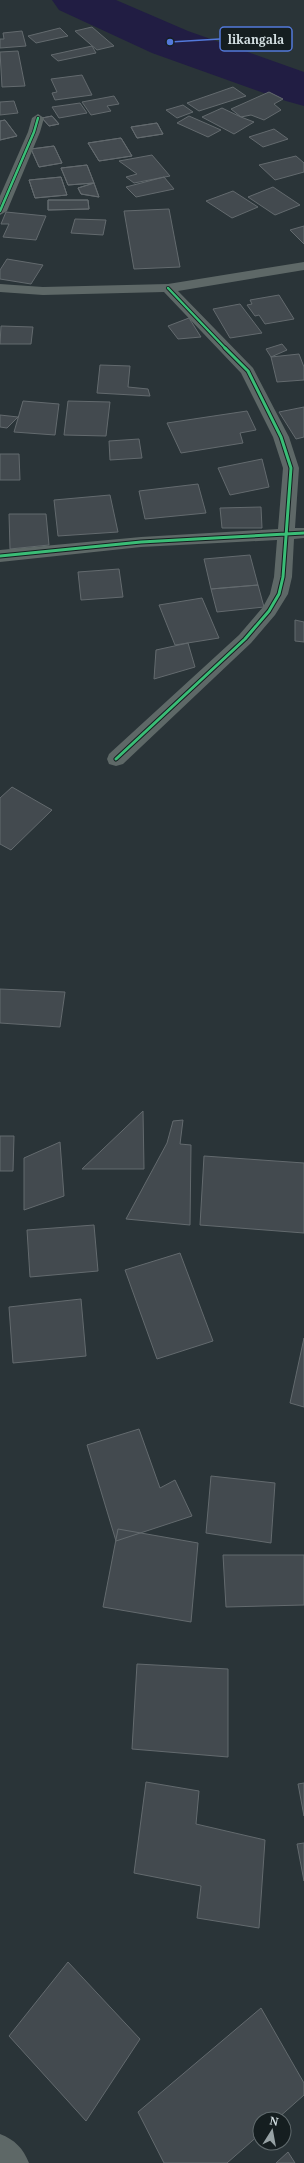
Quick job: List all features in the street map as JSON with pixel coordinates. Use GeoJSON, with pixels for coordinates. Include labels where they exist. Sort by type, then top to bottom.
{"type":"FeatureCollection","features":[{"type":"Feature","properties":{"kind":"street"},"geometry":{"type":"LineString","coordinates":[[0,211],[34,132],[38,118]]}},
{"type":"Feature","properties":{"kind":"street"},"geometry":{"type":"LineString","coordinates":[[0,288],[43,291],[168,288],[304,266]]}},
{"type":"Feature","properties":{"kind":"street"},"geometry":{"type":"LineString","coordinates":[[116,759],[245,639],[270,611],[279,594],[283,577],[291,468],[281,437],[248,371],[168,288]]}},
{"type":"Feature","properties":{"kind":"street"},"geometry":{"type":"LineString","coordinates":[[0,556],[141,542],[304,533]]}},
{"type":"Feature","properties":{"kind":"street"},"geometry":{"type":"LineString","coordinates":[[0,2150],[13,2163]]}},
{"type":"Feature","properties":{"kind":"building"},"geometry":{"type":"Polygon","coordinates":[[[92,27],[114,46],[97,50],[75,31],[92,27]]]}},
{"type":"Feature","properties":{"kind":"building"},"geometry":{"type":"Polygon","coordinates":[[[60,28],[68,36],[36,43],[28,36],[60,28]]]}},
{"type":"Feature","properties":{"kind":"building"},"geometry":{"type":"Polygon","coordinates":[[[22,31],[26,46],[0,48],[0,39],[4,39],[3,33],[22,31]]]}},
{"type":"Feature","properties":{"kind":"building"},"geometry":{"type":"Polygon","coordinates":[[[92,46],[96,53],[58,61],[51,55],[92,46]]]}},
{"type":"Feature","properties":{"kind":"building"},"geometry":{"type":"Polygon","coordinates":[[[18,51],[25,86],[2,87],[0,52],[18,51]]]}},
{"type":"Feature","properties":{"kind":"building"},"geometry":{"type":"Polygon","coordinates":[[[82,75],[92,95],[55,100],[52,93],[57,92],[51,79],[82,75]]]}},
{"type":"Feature","properties":{"kind":"building"},"geometry":{"type":"Polygon","coordinates":[[[233,87],[246,96],[199,111],[187,103],[233,87]]]}},
{"type":"Feature","properties":{"kind":"building"},"geometry":{"type":"Polygon","coordinates":[[[269,92],[283,99],[274,104],[281,110],[264,120],[251,115],[241,117],[231,109],[269,92]]]}},
{"type":"Feature","properties":{"kind":"building"},"geometry":{"type":"Polygon","coordinates":[[[114,96],[119,104],[107,106],[111,111],[91,115],[82,102],[114,96]]]}},
{"type":"Feature","properties":{"kind":"building"},"geometry":{"type":"Polygon","coordinates":[[[14,101],[18,113],[0,115],[0,102],[14,101]]]}},
{"type":"Feature","properties":{"kind":"building"},"geometry":{"type":"Polygon","coordinates":[[[80,103],[87,113],[59,118],[52,107],[80,103]]]}},
{"type":"Feature","properties":{"kind":"building"},"geometry":{"type":"Polygon","coordinates":[[[183,105],[193,112],[177,118],[166,110],[183,105]]]}},
{"type":"Feature","properties":{"kind":"building"},"geometry":{"type":"Polygon","coordinates":[[[222,108],[254,122],[234,134],[202,117],[222,108]]]}},
{"type":"Feature","properties":{"kind":"building"},"geometry":{"type":"Polygon","coordinates":[[[52,116],[59,124],[49,126],[42,118],[52,116]]]}},
{"type":"Feature","properties":{"kind":"building"},"geometry":{"type":"Polygon","coordinates":[[[52,116],[59,124],[49,126],[42,118],[52,116]]]}},
{"type":"Feature","properties":{"kind":"building"},"geometry":{"type":"Polygon","coordinates":[[[189,116],[221,130],[208,137],[177,123],[189,116]]]}},
{"type":"Feature","properties":{"kind":"building"},"geometry":{"type":"Polygon","coordinates":[[[5,120],[17,136],[0,140],[0,121],[5,120]]]}},
{"type":"Feature","properties":{"kind":"building"},"geometry":{"type":"Polygon","coordinates":[[[5,120],[17,136],[0,140],[0,121],[5,120]]]}},
{"type":"Feature","properties":{"kind":"building"},"geometry":{"type":"Polygon","coordinates":[[[157,123],[163,134],[137,138],[131,127],[157,123]]]}},
{"type":"Feature","properties":{"kind":"building"},"geometry":{"type":"Polygon","coordinates":[[[157,123],[163,134],[137,138],[131,127],[157,123]]]}},
{"type":"Feature","properties":{"kind":"building"},"geometry":{"type":"Polygon","coordinates":[[[274,129],[288,139],[263,147],[249,137],[274,129]]]}},
{"type":"Feature","properties":{"kind":"building"},"geometry":{"type":"Polygon","coordinates":[[[121,138],[132,156],[99,161],[88,143],[121,138]]]}},
{"type":"Feature","properties":{"kind":"building"},"geometry":{"type":"Polygon","coordinates":[[[121,138],[132,156],[99,161],[88,143],[121,138]]]}},
{"type":"Feature","properties":{"kind":"building"},"geometry":{"type":"Polygon","coordinates":[[[54,146],[62,163],[39,167],[31,149],[54,146]]]}},
{"type":"Feature","properties":{"kind":"building"},"geometry":{"type":"Polygon","coordinates":[[[54,146],[62,163],[39,167],[31,149],[54,146]]]}},
{"type":"Feature","properties":{"kind":"building"},"geometry":{"type":"Polygon","coordinates":[[[152,155],[170,176],[134,183],[126,177],[137,174],[119,161],[152,155]]]}},
{"type":"Feature","properties":{"kind":"building"},"geometry":{"type":"Polygon","coordinates":[[[296,156],[304,163],[304,172],[275,180],[259,165],[296,156]]]}},
{"type":"Feature","properties":{"kind":"building"},"geometry":{"type":"Polygon","coordinates":[[[87,165],[94,183],[68,185],[61,168],[87,165]]]}},
{"type":"Feature","properties":{"kind":"building"},"geometry":{"type":"Polygon","coordinates":[[[87,165],[94,183],[68,185],[61,168],[87,165]]]}},
{"type":"Feature","properties":{"kind":"building"},"geometry":{"type":"Polygon","coordinates":[[[61,177],[67,195],[35,198],[29,180],[61,177]]]}},
{"type":"Feature","properties":{"kind":"building"},"geometry":{"type":"Polygon","coordinates":[[[61,177],[67,195],[35,198],[29,180],[61,177]]]}},
{"type":"Feature","properties":{"kind":"building"},"geometry":{"type":"Polygon","coordinates":[[[164,177],[174,189],[136,197],[126,187],[164,177]]]}},
{"type":"Feature","properties":{"kind":"building"},"geometry":{"type":"Polygon","coordinates":[[[94,183],[99,197],[81,194],[78,188],[94,183]]]}},
{"type":"Feature","properties":{"kind":"building"},"geometry":{"type":"Polygon","coordinates":[[[94,183],[99,197],[81,194],[78,188],[94,183]]]}},
{"type":"Feature","properties":{"kind":"building"},"geometry":{"type":"Polygon","coordinates":[[[273,187],[300,205],[275,215],[248,197],[273,187]]]}},
{"type":"Feature","properties":{"kind":"building"},"geometry":{"type":"Polygon","coordinates":[[[233,191],[258,207],[232,218],[206,201],[233,191]]]}},
{"type":"Feature","properties":{"kind":"building"},"geometry":{"type":"Polygon","coordinates":[[[48,200],[88,200],[89,209],[48,210],[48,200]]]}},
{"type":"Feature","properties":{"kind":"building"},"geometry":{"type":"Polygon","coordinates":[[[48,200],[88,200],[89,209],[48,210],[48,200]]]}},
{"type":"Feature","properties":{"kind":"building"},"geometry":{"type":"Polygon","coordinates":[[[169,209],[180,267],[134,269],[124,211],[169,209]]]}},
{"type":"Feature","properties":{"kind":"building"},"geometry":{"type":"Polygon","coordinates":[[[6,212],[46,216],[36,240],[3,237],[9,224],[1,224],[6,212]]]}},
{"type":"Feature","properties":{"kind":"building"},"geometry":{"type":"Polygon","coordinates":[[[75,219],[106,220],[103,235],[71,233],[75,219]]]}},
{"type":"Feature","properties":{"kind":"building"},"geometry":{"type":"Polygon","coordinates":[[[304,226],[304,244],[290,230],[304,226]]]}},
{"type":"Feature","properties":{"kind":"building"},"geometry":{"type":"Polygon","coordinates":[[[7,259],[43,265],[31,284],[0,279],[0,270],[7,259]]]}},
{"type":"Feature","properties":{"kind":"building"},"geometry":{"type":"Polygon","coordinates":[[[279,295],[294,319],[265,324],[259,315],[255,316],[247,305],[252,304],[250,300],[279,295]]]}},
{"type":"Feature","properties":{"kind":"building"},"geometry":{"type":"Polygon","coordinates":[[[240,304],[262,333],[230,338],[213,309],[240,304]]]}},
{"type":"Feature","properties":{"kind":"building"},"geometry":{"type":"Polygon","coordinates":[[[189,318],[201,337],[178,339],[168,326],[189,318]]]}},
{"type":"Feature","properties":{"kind":"building"},"geometry":{"type":"Polygon","coordinates":[[[1,326],[33,327],[31,344],[0,344],[1,326]]]}},
{"type":"Feature","properties":{"kind":"building"},"geometry":{"type":"Polygon","coordinates":[[[282,344],[287,350],[271,357],[266,349],[282,344]]]}},
{"type":"Feature","properties":{"kind":"building"},"geometry":{"type":"Polygon","coordinates":[[[299,354],[304,367],[304,380],[277,382],[271,357],[299,354]]]}},
{"type":"Feature","properties":{"kind":"building"},"geometry":{"type":"Polygon","coordinates":[[[100,365],[130,366],[128,387],[148,389],[150,396],[97,393],[100,365]]]}},
{"type":"Feature","properties":{"kind":"building"},"geometry":{"type":"Polygon","coordinates":[[[23,401],[59,404],[55,435],[14,432],[23,401]]]}},
{"type":"Feature","properties":{"kind":"building"},"geometry":{"type":"Polygon","coordinates":[[[68,401],[110,402],[106,436],[64,435],[68,401]]]}},
{"type":"Feature","properties":{"kind":"building"},"geometry":{"type":"Polygon","coordinates":[[[304,407],[304,437],[296,439],[279,412],[304,407]]]}},
{"type":"Feature","properties":{"kind":"building"},"geometry":{"type":"Polygon","coordinates":[[[247,411],[256,430],[240,433],[243,443],[181,453],[167,423],[247,411]]]}},
{"type":"Feature","properties":{"kind":"building"},"geometry":{"type":"Polygon","coordinates":[[[0,415],[18,417],[7,428],[0,427],[0,415]]]}},
{"type":"Feature","properties":{"kind":"building"},"geometry":{"type":"Polygon","coordinates":[[[139,439],[142,458],[110,460],[109,441],[139,439]]]}},
{"type":"Feature","properties":{"kind":"building"},"geometry":{"type":"Polygon","coordinates":[[[0,454],[19,454],[20,480],[0,480],[0,454]]]}},
{"type":"Feature","properties":{"kind":"building"},"geometry":{"type":"Polygon","coordinates":[[[262,459],[269,487],[230,495],[218,468],[262,459]]]}},
{"type":"Feature","properties":{"kind":"building"},"geometry":{"type":"Polygon","coordinates":[[[198,484],[206,513],[145,519],[139,491],[198,484]]]}},
{"type":"Feature","properties":{"kind":"building"},"geometry":{"type":"Polygon","coordinates":[[[110,495],[118,532],[58,536],[54,500],[110,495]]]}},
{"type":"Feature","properties":{"kind":"building"},"geometry":{"type":"Polygon","coordinates":[[[261,507],[262,528],[222,528],[220,508],[261,507]]]}},
{"type":"Feature","properties":{"kind":"building"},"geometry":{"type":"Polygon","coordinates":[[[9,514],[46,514],[49,545],[10,549],[9,514]]]}},
{"type":"Feature","properties":{"kind":"building"},"geometry":{"type":"Polygon","coordinates":[[[250,555],[258,585],[211,589],[204,559],[250,555]]]}},
{"type":"Feature","properties":{"kind":"building"},"geometry":{"type":"Polygon","coordinates":[[[119,569],[123,597],[81,600],[78,572],[119,569]]]}},
{"type":"Feature","properties":{"kind":"building"},"geometry":{"type":"Polygon","coordinates":[[[258,585],[264,607],[217,612],[211,589],[258,585]]]}},
{"type":"Feature","properties":{"kind":"building"},"geometry":{"type":"Polygon","coordinates":[[[202,598],[219,638],[175,645],[159,605],[202,598]]]}},
{"type":"Feature","properties":{"kind":"building"},"geometry":{"type":"Polygon","coordinates":[[[295,620],[304,622],[304,642],[295,641],[295,620]]]}},
{"type":"Feature","properties":{"kind":"building"},"geometry":{"type":"Polygon","coordinates":[[[188,643],[195,667],[154,679],[156,650],[188,643]]]}},
{"type":"Feature","properties":{"kind":"building"},"geometry":{"type":"Polygon","coordinates":[[[12,787],[52,810],[11,850],[0,844],[0,798],[12,787]]]}},
{"type":"Feature","properties":{"kind":"building"},"geometry":{"type":"Polygon","coordinates":[[[0,989],[65,992],[60,1027],[0,1023],[0,989]]]}},
{"type":"Feature","properties":{"kind":"building"},"geometry":{"type":"Polygon","coordinates":[[[143,1111],[144,1169],[82,1169],[143,1111]]]}},
{"type":"Feature","properties":{"kind":"building"},"geometry":{"type":"Polygon","coordinates":[[[183,1120],[180,1144],[191,1145],[190,1225],[126,1219],[167,1143],[173,1121],[183,1120]]]}},
{"type":"Feature","properties":{"kind":"building"},"geometry":{"type":"Polygon","coordinates":[[[0,1136],[14,1136],[13,1171],[0,1171],[0,1136]]]}},
{"type":"Feature","properties":{"kind":"building"},"geometry":{"type":"Polygon","coordinates":[[[60,1142],[64,1196],[24,1210],[24,1158],[60,1142]]]}},
{"type":"Feature","properties":{"kind":"building"},"geometry":{"type":"Polygon","coordinates":[[[204,1156],[304,1163],[304,1233],[200,1225],[204,1156]]]}},
{"type":"Feature","properties":{"kind":"building"},"geometry":{"type":"Polygon","coordinates":[[[94,1225],[98,1271],[30,1277],[27,1230],[94,1225]]]}},
{"type":"Feature","properties":{"kind":"building"},"geometry":{"type":"Polygon","coordinates":[[[180,1253],[213,1341],[157,1359],[125,1270],[180,1253]]]}},
{"type":"Feature","properties":{"kind":"building"},"geometry":{"type":"Polygon","coordinates":[[[81,1299],[86,1356],[13,1363],[9,1307],[81,1299]]]}},
{"type":"Feature","properties":{"kind":"building"},"geometry":{"type":"Polygon","coordinates":[[[304,1338],[304,1407],[290,1403],[304,1338]]]}},
{"type":"Feature","properties":{"kind":"building"},"geometry":{"type":"Polygon","coordinates":[[[139,1429],[160,1488],[175,1480],[192,1516],[116,1541],[87,1445],[139,1429]]]}},
{"type":"Feature","properties":{"kind":"building"},"geometry":{"type":"Polygon","coordinates":[[[211,1476],[275,1483],[271,1543],[206,1533],[211,1476]]]}},
{"type":"Feature","properties":{"kind":"building"},"geometry":{"type":"Polygon","coordinates":[[[118,1529],[198,1543],[191,1622],[103,1607],[118,1529]]]}},
{"type":"Feature","properties":{"kind":"building"},"geometry":{"type":"Polygon","coordinates":[[[223,1555],[304,1555],[304,1605],[226,1607],[223,1555]]]}},
{"type":"Feature","properties":{"kind":"building"},"geometry":{"type":"Polygon","coordinates":[[[137,1664],[228,1669],[228,1757],[132,1749],[137,1664]]]}},
{"type":"Feature","properties":{"kind":"building"},"geometry":{"type":"Polygon","coordinates":[[[146,1782],[199,1791],[196,1824],[265,1840],[259,1928],[197,1918],[201,1886],[134,1873],[146,1782]]]}},
{"type":"Feature","properties":{"kind":"building"},"geometry":{"type":"Polygon","coordinates":[[[304,1783],[304,1816],[298,1784],[304,1783]]]}},
{"type":"Feature","properties":{"kind":"building"},"geometry":{"type":"Polygon","coordinates":[[[304,1843],[304,1881],[297,1844],[304,1843]]]}},
{"type":"Feature","properties":{"kind":"building"},"geometry":{"type":"Polygon","coordinates":[[[68,1962],[140,2039],[86,2121],[9,2036],[68,1962]]]}},
{"type":"Feature","properties":{"kind":"building"},"geometry":{"type":"Polygon","coordinates":[[[261,2008],[304,2083],[304,2095],[286,2111],[252,2111],[252,2141],[227,2163],[164,2163],[138,2112],[261,2008]]]}},
{"type":"Feature","properties":{"kind":"building"},"geometry":{"type":"Polygon","coordinates":[[[288,2152],[295,2163],[276,2163],[288,2152]]]}},
{"type":"Feature","properties":{"kind":"waterway"},"geometry":{"type":"LineString","coordinates":[[76,0],[170,42],[304,90]]}},
{"type":"Feature","properties":{"kind":"cycle path"},"geometry":{"type":"LineString","coordinates":[[0,211],[34,132],[38,118]]}},
{"type":"Feature","properties":{"kind":"cycle path"},"geometry":{"type":"LineString","coordinates":[[116,759],[245,639],[269,611],[279,594],[283,577],[291,468],[281,437],[248,371],[168,288]]}},
{"type":"Feature","properties":{"kind":"cycle path"},"geometry":{"type":"LineString","coordinates":[[0,556],[141,542],[304,533]]}},
{"type":"Feature","properties":{"kind":"place","name":"likangala"},"geometry":{"type":"Point","coordinates":[170,42]}}]}
